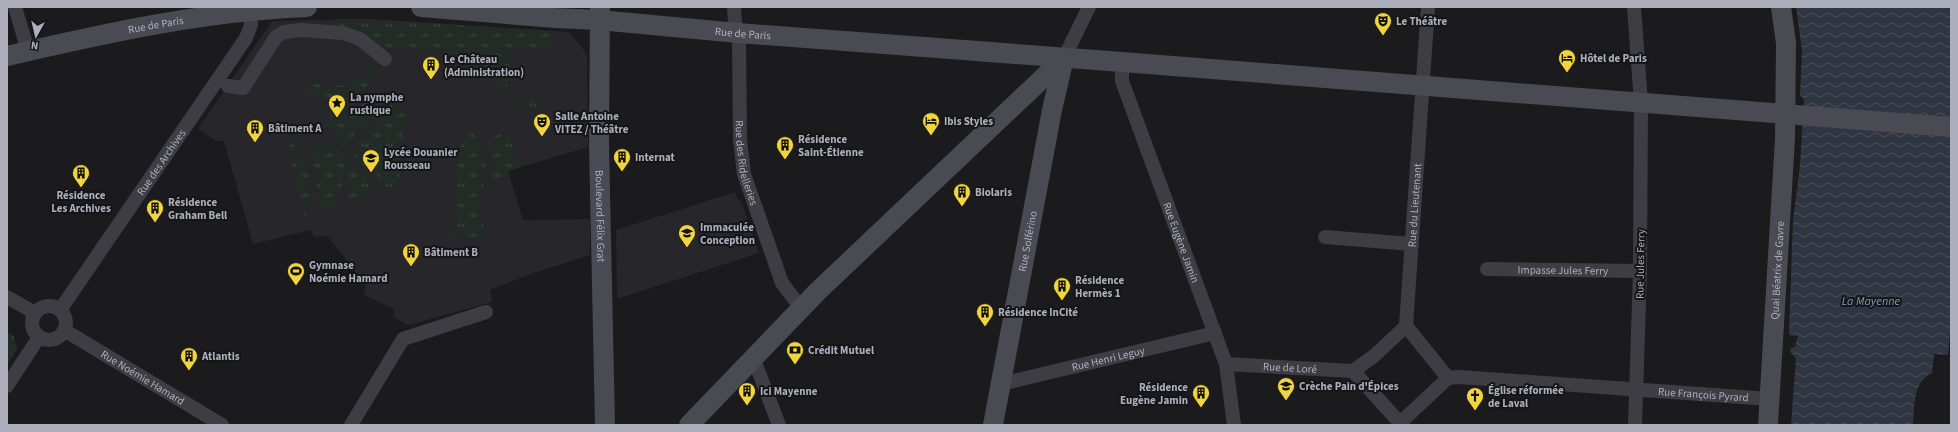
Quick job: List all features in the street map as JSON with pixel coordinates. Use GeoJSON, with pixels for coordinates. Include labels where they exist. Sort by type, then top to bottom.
{"type":"FeatureCollection","features":[{"type":"Feature","properties":{"kind":"main road","name":"Rue de Paris"},"geometry":{"type":"LineString","coordinates":[[7,56],[138,28],[259,9],[307,7]]}},
{"type":"Feature","properties":{"kind":"main road","name":"Rue de Paris"},"geometry":{"type":"LineString","coordinates":[[421,7],[555,18],[600,14],[738,33],[1951,127]]}},
{"type":"Feature","properties":{"kind":"main road","name":"Quai Béatrix de Gavre"},"geometry":{"type":"LineString","coordinates":[[1768,425],[1785,115],[1786,43],[1780,7]]}},
{"type":"Feature","properties":{"kind":"main road","name":"Boulevard Félix Grat"},"geometry":{"type":"LineString","coordinates":[[600,14],[599,137],[607,420]]}},
{"type":"Feature","properties":{"kind":"main road"},"geometry":{"type":"LineString","coordinates":[[689,425],[801,308],[1064,58]]}},
{"type":"Feature","properties":{"kind":"main road","name":"Rue Solférino"},"geometry":{"type":"LineString","coordinates":[[993,425],[1052,110],[1064,58]]}},
{"type":"Feature","properties":{"kind":"street"},"geometry":{"type":"LineString","coordinates":[[14,7],[28,51]]}},
{"type":"Feature","properties":{"kind":"street","name":"Rue des Ridelleries"},"geometry":{"type":"LineString","coordinates":[[734,7],[735,22],[738,33],[740,140],[744,174],[782,283],[801,308]]}},
{"type":"Feature","properties":{"kind":"street"},"geometry":{"type":"LineString","coordinates":[[1064,58],[1089,7]]}},
{"type":"Feature","properties":{"kind":"street","name":"Rue du Lieutenant"},"geometry":{"type":"LineString","coordinates":[[1406,326],[1428,7]]}},
{"type":"Feature","properties":{"kind":"street","name":"Rue Jules Ferry"},"geometry":{"type":"LineString","coordinates":[[1634,7],[1641,103],[1640,271],[1635,425]]}},
{"type":"Feature","properties":{"kind":"street","name":"Rue des Archives"},"geometry":{"type":"LineString","coordinates":[[60,310],[246,38],[259,9]]}},
{"type":"Feature","properties":{"kind":"street"},"geometry":{"type":"LineString","coordinates":[[228,86],[243,88],[276,37],[284,32],[301,30],[343,33],[360,39],[385,59]]}},
{"type":"Feature","properties":{"kind":"street","name":"Rue Eugène Jamin"},"geometry":{"type":"LineString","coordinates":[[1122,62],[1122,81],[1226,364],[1234,425]]}},
{"type":"Feature","properties":{"kind":"street"},"geometry":{"type":"LineString","coordinates":[[1325,237],[1412,244]]}},
{"type":"Feature","properties":{"kind":"street","name":"Impasse Jules Ferry"},"geometry":{"type":"LineString","coordinates":[[1487,269],[1640,271]]}},
{"type":"Feature","properties":{"kind":"street"},"geometry":{"type":"LineString","coordinates":[[7,297],[35,313]]}},
{"type":"Feature","properties":{"kind":"street"},"geometry":{"type":"LineString","coordinates":[[44,307],[55,307],[60,310],[65,319],[62,334],[54,339],[39,337],[32,323],[35,313],[44,307]]}},
{"type":"Feature","properties":{"kind":"street"},"geometry":{"type":"LineString","coordinates":[[351,425],[404,339],[486,312]]}},
{"type":"Feature","properties":{"kind":"street"},"geometry":{"type":"LineString","coordinates":[[1406,326],[1448,378],[1400,424],[1353,371],[1374,356],[1406,326]]}},
{"type":"Feature","properties":{"kind":"street","name":"Rue Noémie Hamard"},"geometry":{"type":"LineString","coordinates":[[64,330],[222,425]]}},
{"type":"Feature","properties":{"kind":"street","name":"Rue Henri Leguy"},"geometry":{"type":"LineString","coordinates":[[1001,384],[1215,333]]}},
{"type":"Feature","properties":{"kind":"street"},"geometry":{"type":"LineString","coordinates":[[7,386],[39,337]]}},
{"type":"Feature","properties":{"kind":"street"},"geometry":{"type":"LineString","coordinates":[[753,357],[779,425]]}},
{"type":"Feature","properties":{"kind":"street","name":"Rue de Loré"},"geometry":{"type":"LineString","coordinates":[[1226,364],[1353,371]]}},
{"type":"Feature","properties":{"kind":"street","name":"Rue François Pyrard"},"geometry":{"type":"LineString","coordinates":[[1448,378],[1459,377],[1770,399]]}},
{"type":"Feature","properties":{"kind":"shaded area","name":"Lycée Douanier Rousseau"},"geometry":{"type":"Polygon","coordinates":[[[369,19],[569,32],[587,54],[588,147],[508,171],[523,220],[590,219],[590,255],[534,273],[490,290],[492,302],[408,325],[393,317],[394,309],[364,295],[366,283],[362,282],[351,265],[327,236],[314,237],[311,230],[253,244],[224,141],[216,141],[198,129],[272,21],[369,19]]]}},
{"type":"Feature","properties":{"kind":"shaded area","name":"Immaculée Conception"},"geometry":{"type":"Polygon","coordinates":[[[735,192],[739,201],[741,201],[759,253],[617,299],[616,230],[735,192]]]}},
{"type":"Feature","properties":{"kind":"green space"},"geometry":{"type":"Polygon","coordinates":[[[336,19],[369,19],[553,31],[552,52],[520,49],[519,51],[510,51],[506,96],[541,99],[541,105],[534,107],[522,105],[506,98],[495,88],[482,58],[461,54],[388,49],[341,26],[336,19]]]}},
{"type":"Feature","properties":{"kind":"green space"},"geometry":{"type":"Polygon","coordinates":[[[363,47],[374,58],[376,66],[370,82],[364,88],[347,96],[337,97],[317,96],[308,93],[314,83],[347,86],[348,82],[366,73],[369,69],[370,60],[363,47]]]}},
{"type":"Feature","properties":{"kind":"green space"},"geometry":{"type":"Polygon","coordinates":[[[376,95],[382,98],[384,102],[383,106],[361,127],[348,145],[345,146],[342,144],[325,126],[324,123],[335,113],[376,95]]]}},
{"type":"Feature","properties":{"kind":"green space"},"geometry":{"type":"Polygon","coordinates":[[[396,100],[406,101],[399,188],[384,187],[385,183],[381,183],[376,173],[356,161],[354,151],[358,143],[396,100]]]}},
{"type":"Feature","properties":{"kind":"green space"},"geometry":{"type":"Polygon","coordinates":[[[283,131],[298,151],[307,171],[309,193],[305,217],[283,131]]]}},
{"type":"Feature","properties":{"kind":"green space"},"geometry":{"type":"Polygon","coordinates":[[[467,131],[470,131],[477,139],[485,157],[482,211],[485,239],[451,234],[460,148],[463,137],[467,131]]]}},
{"type":"Feature","properties":{"kind":"green space"},"geometry":{"type":"Polygon","coordinates":[[[509,131],[521,167],[508,171],[509,176],[499,180],[491,180],[492,159],[485,139],[509,131]]]}},
{"type":"Feature","properties":{"kind":"green space"},"geometry":{"type":"Polygon","coordinates":[[[325,145],[332,146],[348,157],[337,202],[331,209],[326,210],[320,207],[312,155],[317,148],[325,145]]]}},
{"type":"Feature","properties":{"kind":"green space"},"geometry":{"type":"Polygon","coordinates":[[[351,168],[361,171],[372,179],[374,182],[372,192],[356,198],[347,197],[348,171],[351,168]]]}},
{"type":"Feature","properties":{"kind":"green space"},"geometry":{"type":"Polygon","coordinates":[[[7,332],[14,336],[17,349],[7,364],[7,332]]]}},
{"type":"Feature","properties":{"kind":"water","name":"La Mayenne"},"geometry":{"type":"Polygon","coordinates":[[[1796,7],[1951,7],[1951,321],[1948,355],[1934,354],[1932,373],[1921,383],[1916,395],[1913,425],[1791,425],[1796,358],[1790,352],[1791,348],[1795,347],[1798,336],[1789,335],[1793,220],[1800,166],[1804,99],[1800,95],[1802,50],[1796,7]]]}},
{"type":"Feature","properties":{"kind":"place","name":"Le Théâtre"},"geometry":{"type":"Point","coordinates":[1383,36]}},
{"type":"Feature","properties":{"kind":"place","name":"Hôtel de Paris"},"geometry":{"type":"Point","coordinates":[1567,73]}},
{"type":"Feature","properties":{"kind":"place","name":"Le Château (Administration)"},"geometry":{"type":"Point","coordinates":[431,80]}},
{"type":"Feature","properties":{"kind":"place","name":"La nymphe rustique"},"geometry":{"type":"Point","coordinates":[337,118]}},
{"type":"Feature","properties":{"kind":"place","name":"Ibis Styles"},"geometry":{"type":"Point","coordinates":[931,136]}},
{"type":"Feature","properties":{"kind":"place","name":"Salle Antoine VITEZ / Théâtre"},"geometry":{"type":"Point","coordinates":[542,137]}},
{"type":"Feature","properties":{"kind":"place","name":"Bâtiment A"},"geometry":{"type":"Point","coordinates":[255,143]}},
{"type":"Feature","properties":{"kind":"place","name":"Résidence Saint-Étienne"},"geometry":{"type":"Point","coordinates":[785,160]}},
{"type":"Feature","properties":{"kind":"place","name":"Internat"},"geometry":{"type":"Point","coordinates":[622,172]}},
{"type":"Feature","properties":{"kind":"place","name":"Lycée Douanier Rousseau"},"geometry":{"type":"Point","coordinates":[371,173]}},
{"type":"Feature","properties":{"kind":"place","name":"Résidence Les Archives"},"geometry":{"type":"Point","coordinates":[81,188]}},
{"type":"Feature","properties":{"kind":"place","name":"Biolaris"},"geometry":{"type":"Point","coordinates":[962,207]}},
{"type":"Feature","properties":{"kind":"place","name":"Résidence Graham Bell"},"geometry":{"type":"Point","coordinates":[155,223]}},
{"type":"Feature","properties":{"kind":"place","name":"Immaculée Conception"},"geometry":{"type":"Point","coordinates":[687,248]}},
{"type":"Feature","properties":{"kind":"place","name":"Bâtiment B"},"geometry":{"type":"Point","coordinates":[411,267]}},
{"type":"Feature","properties":{"kind":"place","name":"Gymnase Noémie Hamard"},"geometry":{"type":"Point","coordinates":[296,286]}},
{"type":"Feature","properties":{"kind":"place","name":"Résidence Hermès 1"},"geometry":{"type":"Point","coordinates":[1062,301]}},
{"type":"Feature","properties":{"kind":"place","name":"Résidence InCité"},"geometry":{"type":"Point","coordinates":[985,327]}},
{"type":"Feature","properties":{"kind":"place","name":"Crédit Mutuel"},"geometry":{"type":"Point","coordinates":[795,365]}},
{"type":"Feature","properties":{"kind":"place","name":"Atlantis"},"geometry":{"type":"Point","coordinates":[189,371]}},
{"type":"Feature","properties":{"kind":"place","name":"Crèche Pain d'Épices"},"geometry":{"type":"Point","coordinates":[1286,401]}},
{"type":"Feature","properties":{"kind":"place","name":"Ici Mayenne"},"geometry":{"type":"Point","coordinates":[747,406]}},
{"type":"Feature","properties":{"kind":"place","name":"Résidence Eugène Jamin"},"geometry":{"type":"Point","coordinates":[1201,408]}},
{"type":"Feature","properties":{"kind":"place","name":"Église réformée de Laval"},"geometry":{"type":"Point","coordinates":[1475,411]}}]}
